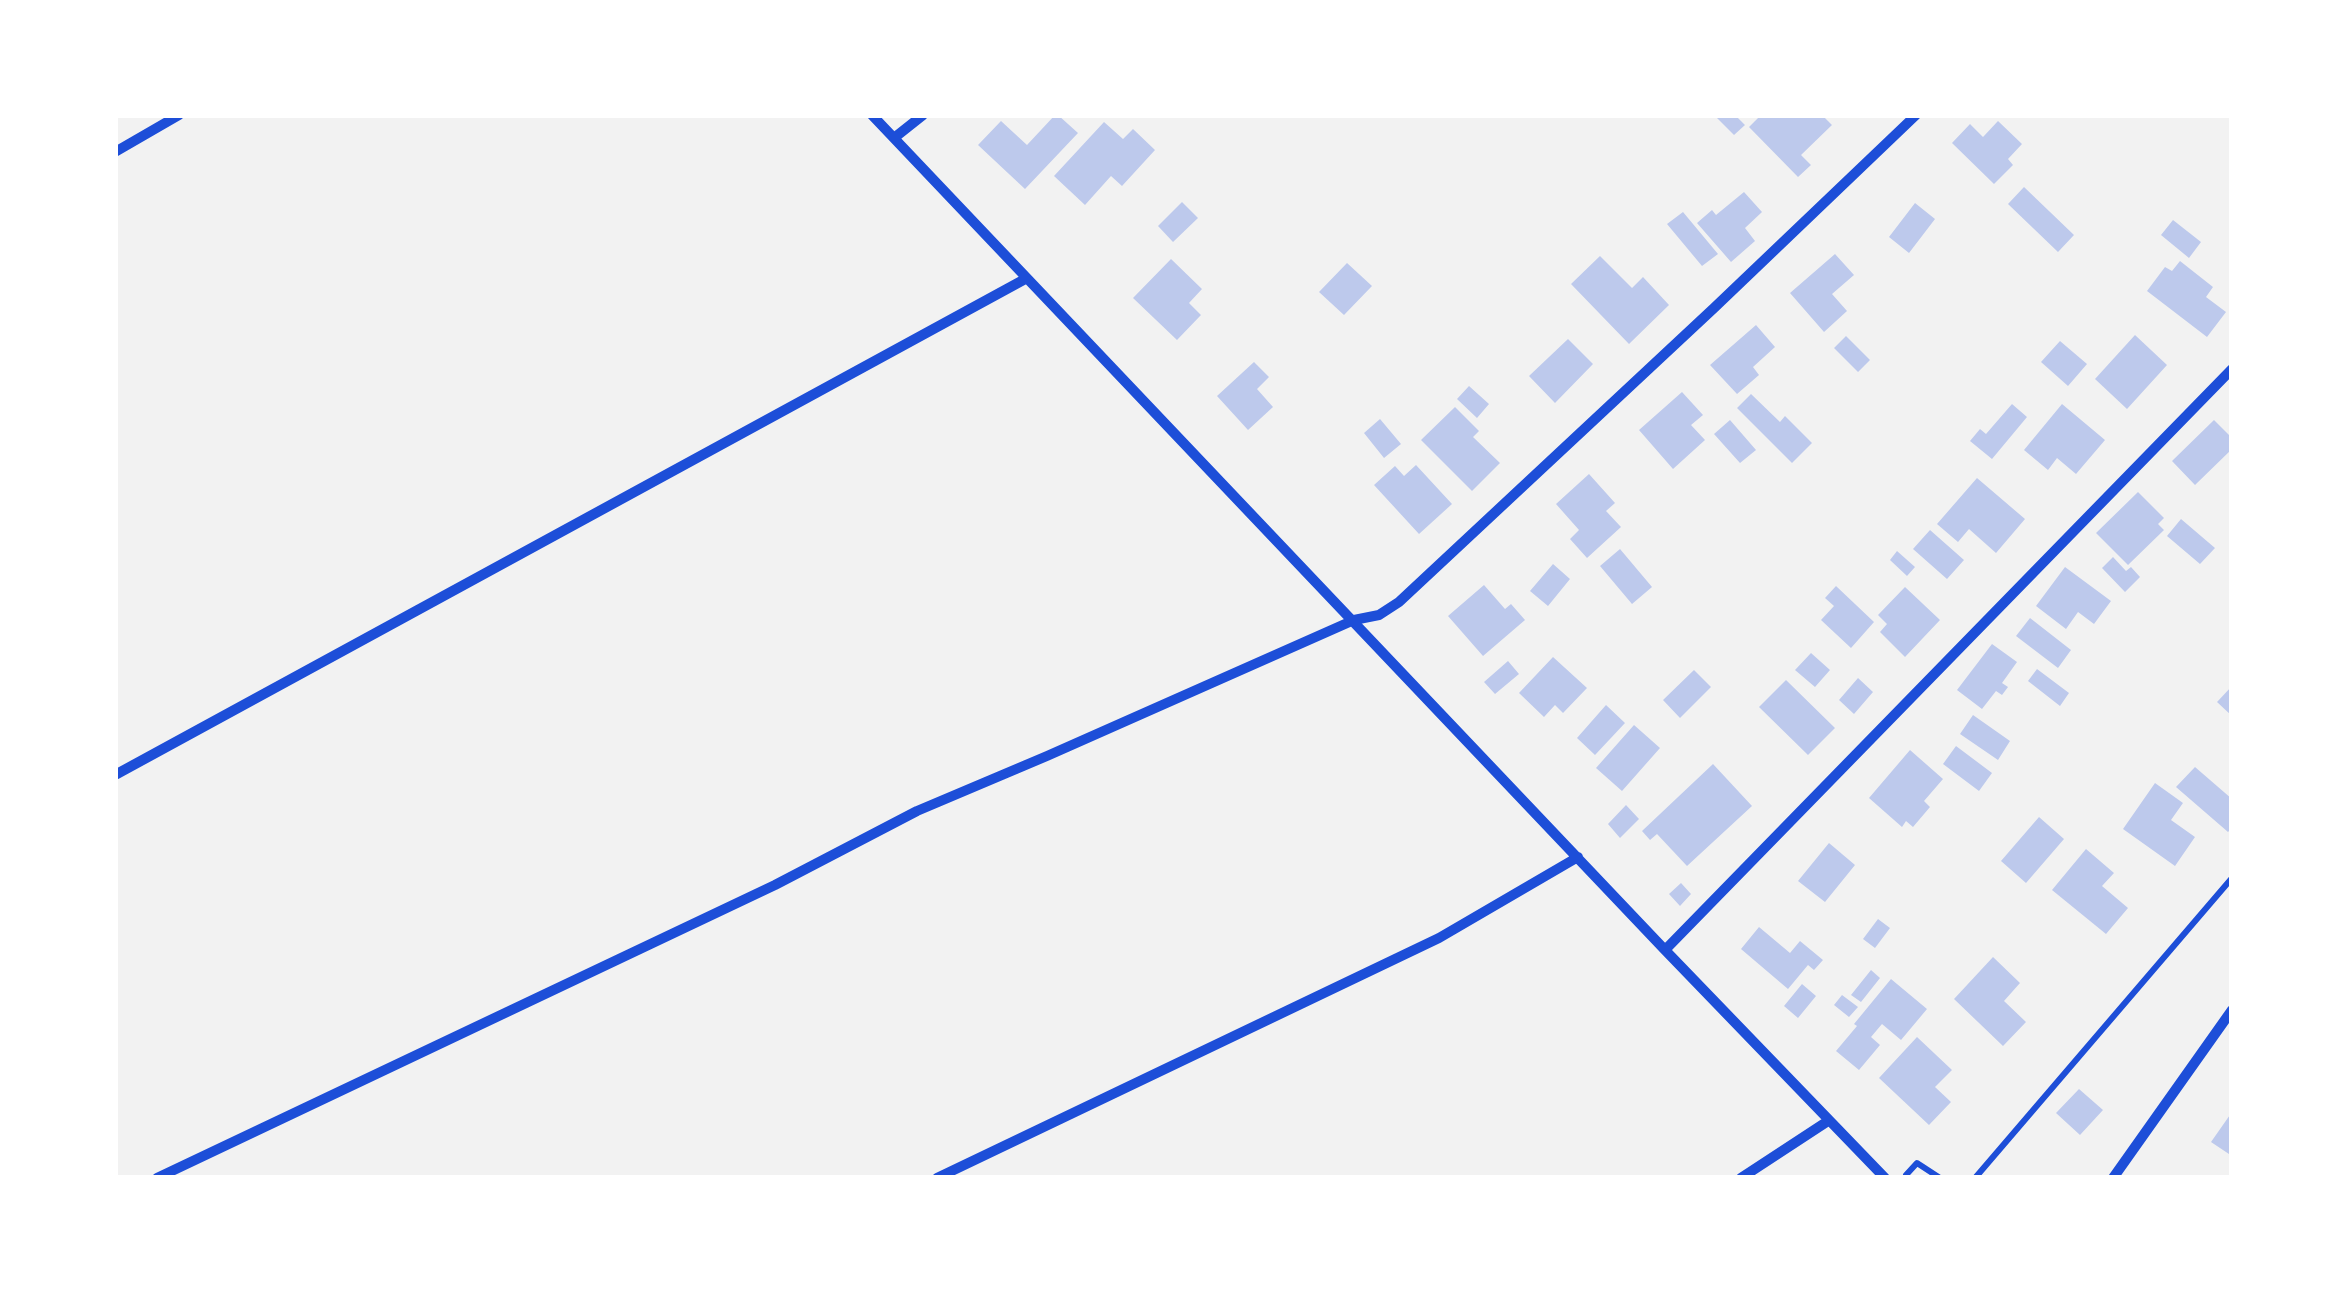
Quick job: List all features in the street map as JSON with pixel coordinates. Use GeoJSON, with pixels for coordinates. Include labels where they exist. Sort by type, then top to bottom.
{"type":"FeatureCollection","features":[{"type":"Feature","properties":{"kind":"street"},"geometry":{"type":"LineString","coordinates":[[115,152],[179,115]]}},
{"type":"Feature","properties":{"kind":"street"},"geometry":{"type":"LineString","coordinates":[[872,115],[1885,1178]]}},
{"type":"Feature","properties":{"kind":"street"},"geometry":{"type":"LineString","coordinates":[[894,138],[923,115]]}},
{"type":"Feature","properties":{"kind":"street"},"geometry":{"type":"LineString","coordinates":[[157,1178],[740,902],[918,811],[1354,620],[1379,615],[1398,602],[1714,308],[1916,115]]}},
{"type":"Feature","properties":{"kind":"street"},"geometry":{"type":"LineString","coordinates":[[115,774],[1027,278]]}},
{"type":"Feature","properties":{"kind":"street"},"geometry":{"type":"LineString","coordinates":[[1665,950],[2232,370]]}},
{"type":"Feature","properties":{"kind":"street"},"geometry":{"type":"LineString","coordinates":[[937,1178],[1439,938],[1578,856]]}},
{"type":"Feature","properties":{"kind":"street"},"geometry":{"type":"LineString","coordinates":[[2113,1178],[2232,1010]]}},
{"type":"Feature","properties":{"kind":"street"},"geometry":{"type":"LineString","coordinates":[[1742,1178],[1828,1121]]}},
{"type":"Feature","properties":{"kind":"path"},"geometry":{"type":"LineString","coordinates":[[1975,1178],[2232,878]]}},
{"type":"Feature","properties":{"kind":"path"},"geometry":{"type":"LineString","coordinates":[[1903,1178],[1917,1163],[1940,1178]]}},
{"type":"Feature","properties":{"kind":"building"},"geometry":{"type":"Polygon","coordinates":[[[1055,115],[1078,133],[1025,189],[978,145],[1001,121],[1027,145],[1055,115]]]}},
{"type":"Feature","properties":{"kind":"building"},"geometry":{"type":"Polygon","coordinates":[[[1714,115],[1735,115],[1745,125],[1734,135],[1714,115]]]}},
{"type":"Feature","properties":{"kind":"building"},"geometry":{"type":"Polygon","coordinates":[[[1761,115],[1822,115],[1832,125],[1801,155],[1811,165],[1798,177],[1749,127],[1761,115]]]}},
{"type":"Feature","properties":{"kind":"building"},"geometry":{"type":"Polygon","coordinates":[[[1998,121],[2022,144],[2008,159],[2013,165],[1994,184],[1952,143],[1970,124],[1983,137],[1998,121]]]}},
{"type":"Feature","properties":{"kind":"building"},"geometry":{"type":"Polygon","coordinates":[[[1104,122],[1123,139],[1133,129],[1155,150],[1122,186],[1111,176],[1085,205],[1054,176],[1104,122]]]}},
{"type":"Feature","properties":{"kind":"building"},"geometry":{"type":"Polygon","coordinates":[[[2024,187],[2074,235],[2058,252],[2008,204],[2024,187]]]}},
{"type":"Feature","properties":{"kind":"building"},"geometry":{"type":"Polygon","coordinates":[[[1744,192],[1762,212],[1745,228],[1755,241],[1731,262],[1697,223],[1712,210],[1716,215],[1744,192]]]}},
{"type":"Feature","properties":{"kind":"building"},"geometry":{"type":"Polygon","coordinates":[[[1182,202],[1198,218],[1173,242],[1158,226],[1182,202]]]}},
{"type":"Feature","properties":{"kind":"building"},"geometry":{"type":"Polygon","coordinates":[[[1915,203],[1935,219],[1909,253],[1889,237],[1915,203]]]}},
{"type":"Feature","properties":{"kind":"building"},"geometry":{"type":"Polygon","coordinates":[[[1683,212],[1718,254],[1702,266],[1667,224],[1683,212]]]}},
{"type":"Feature","properties":{"kind":"building"},"geometry":{"type":"Polygon","coordinates":[[[2173,220],[2201,242],[2189,258],[2161,235],[2173,220]]]}},
{"type":"Feature","properties":{"kind":"building"},"geometry":{"type":"Polygon","coordinates":[[[1835,254],[1854,275],[1832,294],[1847,311],[1824,332],[1790,293],[1835,254]]]}},
{"type":"Feature","properties":{"kind":"building"},"geometry":{"type":"Polygon","coordinates":[[[1600,256],[1632,288],[1643,277],[1669,305],[1629,344],[1571,284],[1600,256]]]}},
{"type":"Feature","properties":{"kind":"building"},"geometry":{"type":"Polygon","coordinates":[[[1171,259],[1202,289],[1189,303],[1201,315],[1177,340],[1133,298],[1171,259]]]}},
{"type":"Feature","properties":{"kind":"building"},"geometry":{"type":"Polygon","coordinates":[[[2180,261],[2213,287],[2206,297],[2226,312],[2207,337],[2147,291],[2165,267],[2172,271],[2180,261]]]}},
{"type":"Feature","properties":{"kind":"building"},"geometry":{"type":"Polygon","coordinates":[[[1347,263],[1372,286],[1344,315],[1319,292],[1347,263]]]}},
{"type":"Feature","properties":{"kind":"building"},"geometry":{"type":"Polygon","coordinates":[[[1756,325],[1775,347],[1753,367],[1759,375],[1737,394],[1710,365],[1756,325]]]}},
{"type":"Feature","properties":{"kind":"building"},"geometry":{"type":"Polygon","coordinates":[[[2135,335],[2167,365],[2127,409],[2095,379],[2135,335]]]}},
{"type":"Feature","properties":{"kind":"building"},"geometry":{"type":"Polygon","coordinates":[[[1846,336],[1870,360],[1858,372],[1834,348],[1846,336]]]}},
{"type":"Feature","properties":{"kind":"building"},"geometry":{"type":"Polygon","coordinates":[[[1568,339],[1593,364],[1555,403],[1529,376],[1568,339]]]}},
{"type":"Feature","properties":{"kind":"building"},"geometry":{"type":"Polygon","coordinates":[[[2060,341],[2087,364],[2068,386],[2041,362],[2060,341]]]}},
{"type":"Feature","properties":{"kind":"building"},"geometry":{"type":"Polygon","coordinates":[[[1254,362],[1269,377],[1257,389],[1273,407],[1248,430],[1217,396],[1254,362]]]}},
{"type":"Feature","properties":{"kind":"building"},"geometry":{"type":"Polygon","coordinates":[[[1469,386],[1489,404],[1477,418],[1457,399],[1469,386]]]}},
{"type":"Feature","properties":{"kind":"building"},"geometry":{"type":"Polygon","coordinates":[[[1682,392],[1703,415],[1691,425],[1705,440],[1673,469],[1639,430],[1682,392]]]}},
{"type":"Feature","properties":{"kind":"building"},"geometry":{"type":"Polygon","coordinates":[[[1751,394],[1780,422],[1785,416],[1812,443],[1792,463],[1737,408],[1751,394]]]}},
{"type":"Feature","properties":{"kind":"building"},"geometry":{"type":"Polygon","coordinates":[[[2012,404],[2027,417],[1992,459],[1970,441],[1980,429],[1986,434],[2012,404]]]}},
{"type":"Feature","properties":{"kind":"building"},"geometry":{"type":"Polygon","coordinates":[[[2062,404],[2105,440],[2076,474],[2057,458],[2048,470],[2024,450],[2062,404]]]}},
{"type":"Feature","properties":{"kind":"building"},"geometry":{"type":"Polygon","coordinates":[[[1455,407],[1479,431],[1473,437],[1500,463],[1472,491],[1421,440],[1455,407]]]}},
{"type":"Feature","properties":{"kind":"building"},"geometry":{"type":"Polygon","coordinates":[[[1380,419],[1401,444],[1384,458],[1364,433],[1380,419]]]}},
{"type":"Feature","properties":{"kind":"building"},"geometry":{"type":"Polygon","coordinates":[[[1730,420],[1756,450],[1740,463],[1714,434],[1730,420]]]}},
{"type":"Feature","properties":{"kind":"building"},"geometry":{"type":"Polygon","coordinates":[[[2214,420],[2232,438],[2232,449],[2195,485],[2172,461],[2214,420]]]}},
{"type":"Feature","properties":{"kind":"building"},"geometry":{"type":"Polygon","coordinates":[[[1416,465],[1452,504],[1419,534],[1374,485],[1395,466],[1404,476],[1416,465]]]}},
{"type":"Feature","properties":{"kind":"building"},"geometry":{"type":"Polygon","coordinates":[[[1589,474],[1615,503],[1606,511],[1621,527],[1587,558],[1570,539],[1579,530],[1556,504],[1589,474]]]}},
{"type":"Feature","properties":{"kind":"building"},"geometry":{"type":"Polygon","coordinates":[[[1977,478],[2025,519],[1996,553],[1969,529],[1958,542],[1937,524],[1977,478]]]}},
{"type":"Feature","properties":{"kind":"building"},"geometry":{"type":"Polygon","coordinates":[[[2138,492],[2164,518],[2158,524],[2164,530],[2128,565],[2096,533],[2138,492]]]}},
{"type":"Feature","properties":{"kind":"building"},"geometry":{"type":"Polygon","coordinates":[[[2181,519],[2215,548],[2200,564],[2167,536],[2181,519]]]}},
{"type":"Feature","properties":{"kind":"building"},"geometry":{"type":"Polygon","coordinates":[[[1930,530],[1964,560],[1947,579],[1913,549],[1930,530]]]}},
{"type":"Feature","properties":{"kind":"building"},"geometry":{"type":"Polygon","coordinates":[[[1620,549],[1652,587],[1632,604],[1600,566],[1620,549]]]}},
{"type":"Feature","properties":{"kind":"building"},"geometry":{"type":"Polygon","coordinates":[[[1897,551],[1915,567],[1907,576],[1890,560],[1897,551]]]}},
{"type":"Feature","properties":{"kind":"building"},"geometry":{"type":"Polygon","coordinates":[[[2113,557],[2126,571],[2131,567],[2140,577],[2125,592],[2102,568],[2113,557]]]}},
{"type":"Feature","properties":{"kind":"building"},"geometry":{"type":"Polygon","coordinates":[[[1553,564],[1570,579],[1548,606],[1530,591],[1553,564]]]}},
{"type":"Feature","properties":{"kind":"building"},"geometry":{"type":"Polygon","coordinates":[[[2065,567],[2111,601],[2094,624],[2078,612],[2066,629],[2036,606],[2065,567]]]}},
{"type":"Feature","properties":{"kind":"building"},"geometry":{"type":"Polygon","coordinates":[[[1484,585],[1505,609],[1511,604],[1525,620],[1483,656],[1448,616],[1484,585]]]}},
{"type":"Feature","properties":{"kind":"building"},"geometry":{"type":"Polygon","coordinates":[[[1836,586],[1874,622],[1851,648],[1821,620],[1834,606],[1825,598],[1836,586]]]}},
{"type":"Feature","properties":{"kind":"building"},"geometry":{"type":"Polygon","coordinates":[[[1905,587],[1940,620],[1905,657],[1880,632],[1887,624],[1878,615],[1905,587]]]}},
{"type":"Feature","properties":{"kind":"building"},"geometry":{"type":"Polygon","coordinates":[[[2030,618],[2071,650],[2058,668],[2016,636],[2030,618]]]}},
{"type":"Feature","properties":{"kind":"building"},"geometry":{"type":"Polygon","coordinates":[[[1992,644],[2017,662],[2002,683],[2008,687],[2002,695],[1996,691],[1982,709],[1957,690],[1992,644]]]}},
{"type":"Feature","properties":{"kind":"building"},"geometry":{"type":"Polygon","coordinates":[[[1811,653],[1830,670],[1815,687],[1795,670],[1811,653]]]}},
{"type":"Feature","properties":{"kind":"building"},"geometry":{"type":"Polygon","coordinates":[[[1553,657],[1587,688],[1563,713],[1555,705],[1544,717],[1519,693],[1553,657]]]}},
{"type":"Feature","properties":{"kind":"building"},"geometry":{"type":"Polygon","coordinates":[[[1508,661],[1519,674],[1495,694],[1484,682],[1508,661]]]}},
{"type":"Feature","properties":{"kind":"building"},"geometry":{"type":"Polygon","coordinates":[[[2037,669],[2069,693],[2060,706],[2028,681],[2037,669]]]}},
{"type":"Feature","properties":{"kind":"building"},"geometry":{"type":"Polygon","coordinates":[[[1694,670],[1711,687],[1680,718],[1663,700],[1694,670]]]}},
{"type":"Feature","properties":{"kind":"building"},"geometry":{"type":"Polygon","coordinates":[[[1858,678],[1873,692],[1854,714],[1839,700],[1858,678]]]}},
{"type":"Feature","properties":{"kind":"building"},"geometry":{"type":"Polygon","coordinates":[[[1786,680],[1835,728],[1808,755],[1759,707],[1786,680]]]}},
{"type":"Feature","properties":{"kind":"building"},"geometry":{"type":"Polygon","coordinates":[[[2232,686],[2232,716],[2217,702],[2232,686]]]}},
{"type":"Feature","properties":{"kind":"building"},"geometry":{"type":"Polygon","coordinates":[[[1606,705],[1625,723],[1595,755],[1577,738],[1606,705]]]}},
{"type":"Feature","properties":{"kind":"building"},"geometry":{"type":"Polygon","coordinates":[[[1973,715],[2010,741],[1998,760],[1960,734],[1973,715]]]}},
{"type":"Feature","properties":{"kind":"building"},"geometry":{"type":"Polygon","coordinates":[[[1634,725],[1660,748],[1622,791],[1596,768],[1634,725]]]}},
{"type":"Feature","properties":{"kind":"building"},"geometry":{"type":"Polygon","coordinates":[[[1956,746],[1992,773],[1979,791],[1943,764],[1956,746]]]}},
{"type":"Feature","properties":{"kind":"building"},"geometry":{"type":"Polygon","coordinates":[[[1910,750],[1943,779],[1924,801],[1930,807],[1913,827],[1906,821],[1902,827],[1869,798],[1910,750]]]}},
{"type":"Feature","properties":{"kind":"building"},"geometry":{"type":"Polygon","coordinates":[[[1713,764],[1752,806],[1687,866],[1657,834],[1650,840],[1642,831],[1713,764]]]}},
{"type":"Feature","properties":{"kind":"building"},"geometry":{"type":"Polygon","coordinates":[[[2195,767],[2232,799],[2232,828],[2228,832],[2176,787],[2195,767]]]}},
{"type":"Feature","properties":{"kind":"building"},"geometry":{"type":"Polygon","coordinates":[[[2155,783],[2183,803],[2171,820],[2195,837],[2175,866],[2123,829],[2155,783]]]}},
{"type":"Feature","properties":{"kind":"building"},"geometry":{"type":"Polygon","coordinates":[[[1626,805],[1639,819],[1620,838],[1608,824],[1626,805]]]}},
{"type":"Feature","properties":{"kind":"building"},"geometry":{"type":"Polygon","coordinates":[[[2039,817],[2064,839],[2026,883],[2001,861],[2039,817]]]}},
{"type":"Feature","properties":{"kind":"building"},"geometry":{"type":"Polygon","coordinates":[[[1829,843],[1855,865],[1825,902],[1798,881],[1829,843]]]}},
{"type":"Feature","properties":{"kind":"building"},"geometry":{"type":"Polygon","coordinates":[[[2086,849],[2114,873],[2102,886],[2128,908],[2106,934],[2052,890],[2086,849]]]}},
{"type":"Feature","properties":{"kind":"building"},"geometry":{"type":"Polygon","coordinates":[[[1681,883],[1691,894],[1680,906],[1669,894],[1681,883]]]}},
{"type":"Feature","properties":{"kind":"building"},"geometry":{"type":"Polygon","coordinates":[[[1878,919],[1890,928],[1875,948],[1863,939],[1878,919]]]}},
{"type":"Feature","properties":{"kind":"building"},"geometry":{"type":"Polygon","coordinates":[[[1759,927],[1790,953],[1800,941],[1823,960],[1814,970],[1808,965],[1788,989],[1741,949],[1759,927]]]}},
{"type":"Feature","properties":{"kind":"building"},"geometry":{"type":"Polygon","coordinates":[[[1993,957],[2020,983],[2004,1001],[2026,1022],[2003,1046],[1954,999],[1993,957]]]}},
{"type":"Feature","properties":{"kind":"building"},"geometry":{"type":"Polygon","coordinates":[[[1871,970],[1880,978],[1861,1002],[1851,995],[1871,970]]]}},
{"type":"Feature","properties":{"kind":"building"},"geometry":{"type":"Polygon","coordinates":[[[1891,979],[1927,1009],[1901,1040],[1882,1024],[1871,1037],[1880,1045],[1859,1070],[1836,1051],[1891,979]]]}},
{"type":"Feature","properties":{"kind":"building"},"geometry":{"type":"Polygon","coordinates":[[[1802,984],[1816,996],[1798,1018],[1784,1006],[1802,984]]]}},
{"type":"Feature","properties":{"kind":"building"},"geometry":{"type":"Polygon","coordinates":[[[1842,995],[1858,1007],[1849,1017],[1834,1005],[1842,995]]]}},
{"type":"Feature","properties":{"kind":"building"},"geometry":{"type":"Polygon","coordinates":[[[1917,1037],[1952,1070],[1935,1087],[1951,1102],[1929,1125],[1879,1078],[1917,1037]]]}},
{"type":"Feature","properties":{"kind":"building"},"geometry":{"type":"Polygon","coordinates":[[[2079,1089],[2103,1110],[2080,1135],[2056,1113],[2079,1089]]]}},
{"type":"Feature","properties":{"kind":"building"},"geometry":{"type":"Polygon","coordinates":[[[2232,1112],[2232,1156],[2211,1142],[2232,1112]]]}}]}
